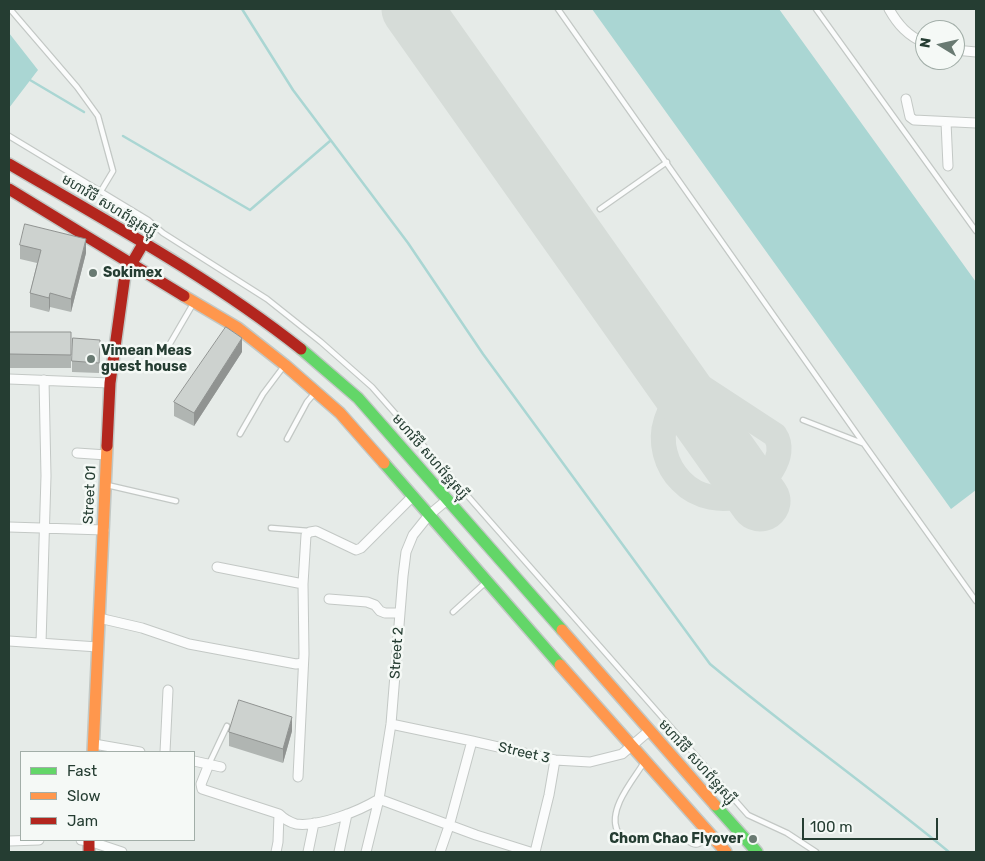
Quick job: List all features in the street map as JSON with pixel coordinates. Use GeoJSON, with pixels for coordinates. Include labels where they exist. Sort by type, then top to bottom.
{"type":"FeatureCollection","features":[{"type":"Feature","properties":{"kind":"main road","name":"មហាវិថី សហព័ន្ធរុស្ស៊ី"},"geometry":{"type":"LineString","coordinates":[[9,164],[208,282],[254,312],[332,374],[358,398],[757,852]]}},
{"type":"Feature","properties":{"kind":"main road"},"geometry":{"type":"LineString","coordinates":[[9,189],[195,300],[238,328],[285,365],[340,413],[726,852]]}},
{"type":"Feature","properties":{"kind":"main road","name":"Street 01"},"geometry":{"type":"LineString","coordinates":[[94,748],[110,383],[125,275],[143,244]]}},
{"type":"Feature","properties":{"kind":"street"},"geometry":{"type":"LineString","coordinates":[[889,9],[895,20],[909,36],[915,39]]}},
{"type":"Feature","properties":{"kind":"street"},"geometry":{"type":"LineString","coordinates":[[906,99],[912,119],[976,123]]}},
{"type":"Feature","properties":{"kind":"street"},"geometry":{"type":"LineString","coordinates":[[946,122],[948,166]]}},
{"type":"Feature","properties":{"kind":"street"},"geometry":{"type":"LineString","coordinates":[[9,379],[110,383]]}},
{"type":"Feature","properties":{"kind":"street"},"geometry":{"type":"LineString","coordinates":[[41,643],[46,456],[44,380]]}},
{"type":"Feature","properties":{"kind":"street"},"geometry":{"type":"LineString","coordinates":[[77,453],[107,455]]}},
{"type":"Feature","properties":{"kind":"street"},"geometry":{"type":"LineString","coordinates":[[298,776],[304,654],[303,584],[306,535],[316,531],[356,550],[361,548],[413,496]]}},
{"type":"Feature","properties":{"kind":"street","name":"Street 2"},"geometry":{"type":"LineString","coordinates":[[366,852],[379,799],[391,724],[406,552],[413,535],[429,515],[447,500]]}},
{"type":"Feature","properties":{"kind":"street"},"geometry":{"type":"LineString","coordinates":[[9,527],[104,530]]}},
{"type":"Feature","properties":{"kind":"street"},"geometry":{"type":"LineString","coordinates":[[217,568],[303,584]]}},
{"type":"Feature","properties":{"kind":"street"},"geometry":{"type":"LineString","coordinates":[[329,599],[367,602],[375,605],[380,611],[385,613],[400,613]]}},
{"type":"Feature","properties":{"kind":"street"},"geometry":{"type":"LineString","coordinates":[[99,618],[142,628],[188,644],[296,664],[303,663]]}},
{"type":"Feature","properties":{"kind":"street"},"geometry":{"type":"LineString","coordinates":[[9,641],[98,647]]}},
{"type":"Feature","properties":{"kind":"street"},"geometry":{"type":"LineString","coordinates":[[165,751],[168,690]]}},
{"type":"Feature","properties":{"kind":"street","name":"Street 3"},"geometry":{"type":"LineString","coordinates":[[391,724],[555,760],[590,762],[622,754],[649,731]]}},
{"type":"Feature","properties":{"kind":"street"},"geometry":{"type":"LineString","coordinates":[[440,852],[450,826],[472,741]]}},
{"type":"Feature","properties":{"kind":"street"},"geometry":{"type":"LineString","coordinates":[[94,748],[128,751]]}},
{"type":"Feature","properties":{"kind":"street"},"geometry":{"type":"LineString","coordinates":[[209,764],[201,784],[202,789],[279,814],[295,824],[314,822],[347,814],[360,810],[379,799],[450,826],[530,852],[555,760]]}},
{"type":"Feature","properties":{"kind":"street"},"geometry":{"type":"LineString","coordinates":[[195,761],[221,767]]}},
{"type":"Feature","properties":{"kind":"street"},"geometry":{"type":"LineString","coordinates":[[276,852],[279,814]]}},
{"type":"Feature","properties":{"kind":"street"},"geometry":{"type":"LineString","coordinates":[[340,852],[347,814]]}},
{"type":"Feature","properties":{"kind":"street"},"geometry":{"type":"LineString","coordinates":[[308,852],[314,822]]}},
{"type":"Feature","properties":{"kind":"street"},"geometry":{"type":"LineString","coordinates":[[87,843],[122,852]]}},
{"type":"Feature","properties":{"kind":"lane"},"geometry":{"type":"LineString","coordinates":[[10,9],[52,56],[98,116],[113,171],[101,191]]}},
{"type":"Feature","properties":{"kind":"lane"},"geometry":{"type":"LineString","coordinates":[[558,9],[976,601]]}},
{"type":"Feature","properties":{"kind":"lane"},"geometry":{"type":"LineString","coordinates":[[816,9],[976,230]]}},
{"type":"Feature","properties":{"kind":"lane"},"geometry":{"type":"LineString","coordinates":[[9,136],[148,220],[163,233],[267,299],[321,342],[372,387],[748,815],[787,833],[816,852]]}},
{"type":"Feature","properties":{"kind":"lane"},"geometry":{"type":"LineString","coordinates":[[600,208],[667,162]]}},
{"type":"Feature","properties":{"kind":"lane"},"geometry":{"type":"LineString","coordinates":[[168,347],[195,300]]}},
{"type":"Feature","properties":{"kind":"lane"},"geometry":{"type":"LineString","coordinates":[[240,434],[263,394],[285,365]]}},
{"type":"Feature","properties":{"kind":"lane"},"geometry":{"type":"LineString","coordinates":[[287,439],[307,402],[316,392]]}},
{"type":"Feature","properties":{"kind":"lane"},"geometry":{"type":"LineString","coordinates":[[803,420],[864,444]]}},
{"type":"Feature","properties":{"kind":"lane"},"geometry":{"type":"LineString","coordinates":[[106,484],[176,501]]}},
{"type":"Feature","properties":{"kind":"lane"},"geometry":{"type":"LineString","coordinates":[[271,528],[310,532]]}},
{"type":"Feature","properties":{"kind":"lane"},"geometry":{"type":"LineString","coordinates":[[453,612],[488,581]]}},
{"type":"Feature","properties":{"kind":"lane"},"geometry":{"type":"LineString","coordinates":[[209,764],[227,726]]}},
{"type":"Feature","properties":{"kind":"lane"},"geometry":{"type":"LineString","coordinates":[[625,840],[617,830],[615,820],[618,804],[645,762]]}},
{"type":"Feature","properties":{"kind":"lane"},"geometry":{"type":"LineString","coordinates":[[687,840],[694,846],[698,846],[710,835]]}},
{"type":"Feature","properties":{"kind":"water"},"geometry":{"type":"Polygon","coordinates":[[[592,9],[779,9],[976,282],[976,490],[951,509],[592,9]]]}},
{"type":"Feature","properties":{"kind":"water"},"geometry":{"type":"Polygon","coordinates":[[[9,33],[38,70],[9,108],[9,33]]]}},
{"type":"Feature","properties":{"kind":"building"},"geometry":{"type":"Polygon","coordinates":[[[25,224],[86,239],[71,299],[50,293],[49,298],[30,293],[41,250],[20,245],[25,224]]]}},
{"type":"Feature","properties":{"kind":"building"},"geometry":{"type":"Polygon","coordinates":[[[226,327],[242,338],[194,413],[174,402],[226,327]]]}},
{"type":"Feature","properties":{"kind":"building"},"geometry":{"type":"Polygon","coordinates":[[[9,332],[71,332],[71,355],[9,354],[9,332]]]}},
{"type":"Feature","properties":{"kind":"building"},"geometry":{"type":"Polygon","coordinates":[[[73,338],[100,340],[99,363],[72,361],[73,338]]]}},
{"type":"Feature","properties":{"kind":"building"},"geometry":{"type":"Polygon","coordinates":[[[239,700],[292,717],[283,749],[229,732],[239,700]]]}},
{"type":"Feature","properties":{"kind":"waterway"},"geometry":{"type":"LineString","coordinates":[[242,9],[293,90],[408,243],[483,354],[710,664],[949,852]]}},
{"type":"Feature","properties":{"kind":"waterway"},"geometry":{"type":"LineString","coordinates":[[30,80],[84,112]]}},
{"type":"Feature","properties":{"kind":"waterway"},"geometry":{"type":"LineString","coordinates":[[123,136],[250,210],[330,141]]}},
{"type":"Feature","properties":{"kind":"taxiway"},"geometry":{"type":"LineString","coordinates":[[655,353],[691,380],[775,435],[779,443],[777,461],[760,484],[737,497],[720,498],[703,495],[687,487],[676,475],[665,453],[664,429],[672,402],[669,385],[661,362]]}},
{"type":"Feature","properties":{"kind":"runway"},"geometry":{"type":"LineString","coordinates":[[412,9],[760,501]]}},
{"type":"Feature","properties":{"kind":"traffic: fast"},"geometry":{"type":"LineString","coordinates":[[301,349],[358,398],[562,630]]}},
{"type":"Feature","properties":{"kind":"traffic: fast"},"geometry":{"type":"LineString","coordinates":[[384,463],[560,665]]}},
{"type":"Feature","properties":{"kind":"traffic: fast"},"geometry":{"type":"LineString","coordinates":[[715,805],[757,852]]}},
{"type":"Feature","properties":{"kind":"traffic: slow"},"geometry":{"type":"LineString","coordinates":[[184,296],[238,328],[285,365],[340,413],[384,463]]}},
{"type":"Feature","properties":{"kind":"traffic: slow"},"geometry":{"type":"LineString","coordinates":[[93,751],[107,446]]}},
{"type":"Feature","properties":{"kind":"traffic: slow"},"geometry":{"type":"LineString","coordinates":[[562,630],[715,805]]}},
{"type":"Feature","properties":{"kind":"traffic: slow"},"geometry":{"type":"LineString","coordinates":[[560,665],[726,852]]}},
{"type":"Feature","properties":{"kind":"traffic: jam"},"geometry":{"type":"LineString","coordinates":[[9,164],[195,274],[301,349]]}},
{"type":"Feature","properties":{"kind":"traffic: jam"},"geometry":{"type":"LineString","coordinates":[[9,189],[184,296]]}},
{"type":"Feature","properties":{"kind":"traffic: jam"},"geometry":{"type":"LineString","coordinates":[[107,446],[110,383],[125,275],[143,244]]}},
{"type":"Feature","properties":{"kind":"traffic: jam"},"geometry":{"type":"LineString","coordinates":[[89,841],[89,852]]}},
{"type":"Feature","properties":{"kind":"place","name":"Sokimex"},"geometry":{"type":"Point","coordinates":[93,273]}},
{"type":"Feature","properties":{"kind":"place","name":"Vimean Meas guest house"},"geometry":{"type":"Point","coordinates":[91,359]}},
{"type":"Feature","properties":{"kind":"place","name":"Chom Chao Flyover"},"geometry":{"type":"Point","coordinates":[753,839]}}]}
